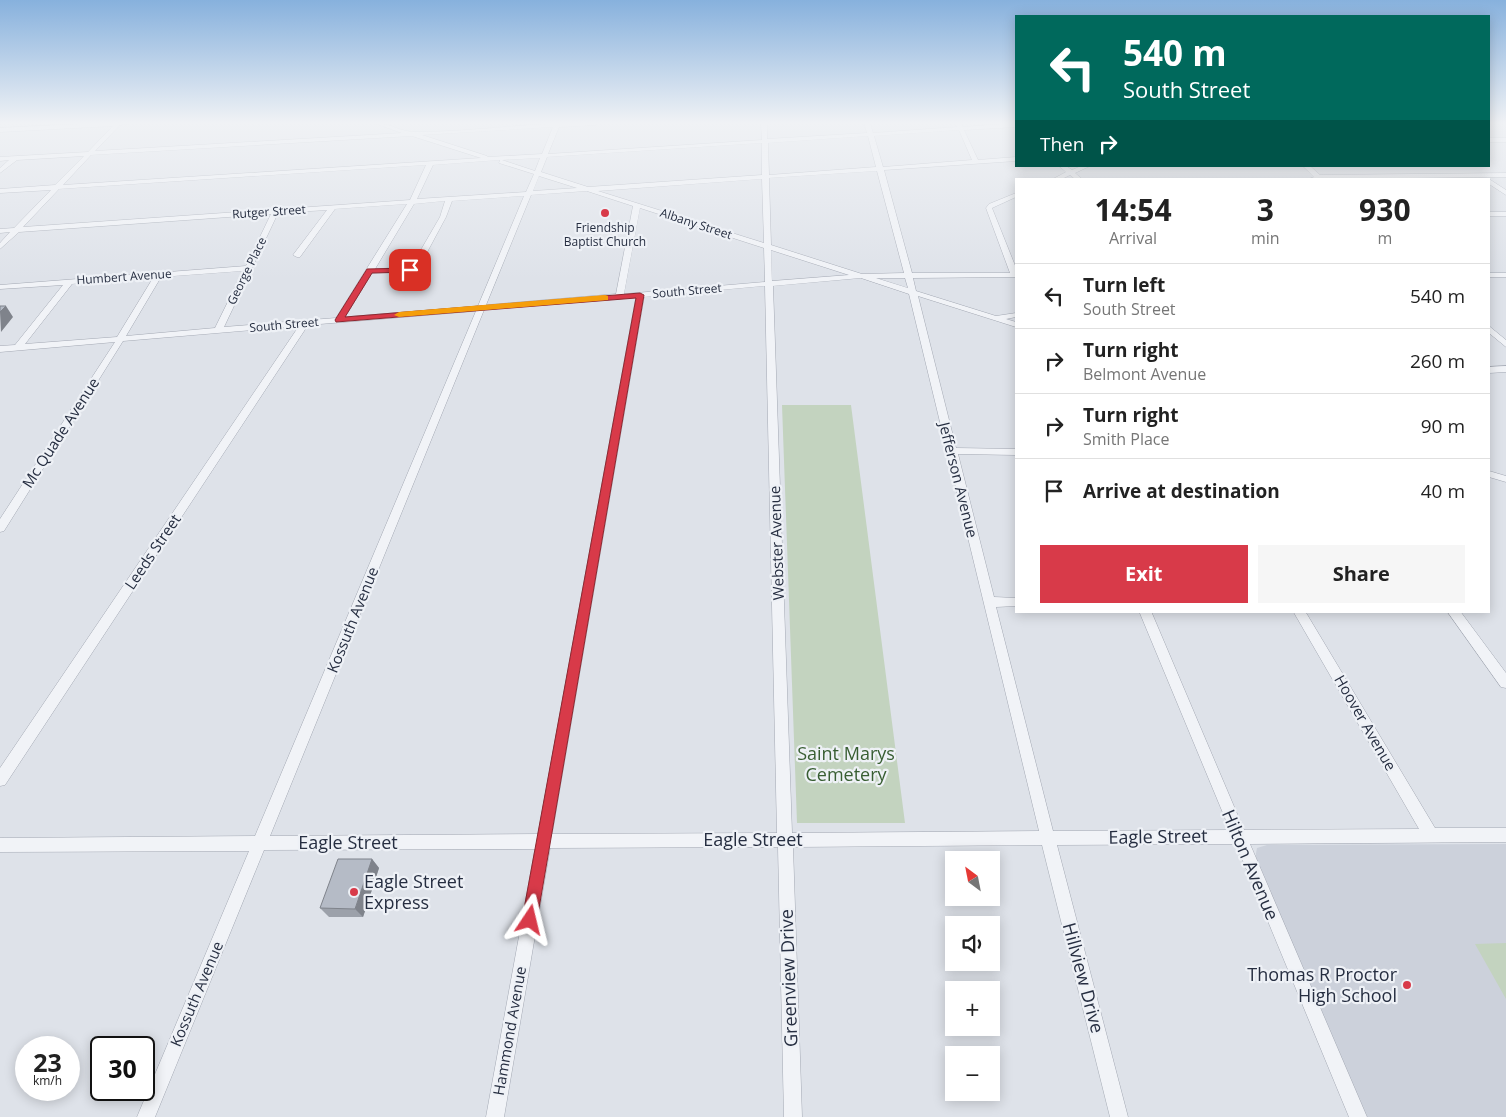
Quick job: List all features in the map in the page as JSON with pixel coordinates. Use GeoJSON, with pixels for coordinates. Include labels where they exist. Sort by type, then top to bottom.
{"type":"FeatureCollection","features":[{"type":"Feature","properties":{"kind":"street"},"geometry":{"type":"LineString","coordinates":[[0,247],[68,175]]}},
{"type":"Feature","properties":{"kind":"street"},"geometry":{"type":"LineString","coordinates":[[0,191],[257,175]]}},
{"type":"Feature","properties":{"kind":"street"},"geometry":{"type":"LineString","coordinates":[[339,320],[412,202],[425,175]]}},
{"type":"Feature","properties":{"kind":"street","name":"Kossuth Avenue"},"geometry":{"type":"LineString","coordinates":[[146,1117],[536,175]]}},
{"type":"Feature","properties":{"kind":"street","name":"Albany Street"},"geometry":{"type":"LineString","coordinates":[[544,175],[1015,325]]}},
{"type":"Feature","properties":{"kind":"street","name":"Rutger Street"},"geometry":{"type":"LineString","coordinates":[[0,230],[792,175]]}},
{"type":"Feature","properties":{"kind":"street","name":"Jefferson Avenue"},"geometry":{"type":"LineString","coordinates":[[881,175],[896,225],[911,292],[1048,838]]}},
{"type":"Feature","properties":{"kind":"street"},"geometry":{"type":"LineString","coordinates":[[1317,178],[1483,177],[1505,175]]}},
{"type":"Feature","properties":{"kind":"street","name":"Webster Avenue"},"geometry":{"type":"LineString","coordinates":[[766,177],[786,840]]}},
{"type":"Feature","properties":{"kind":"street"},"geometry":{"type":"LineString","coordinates":[[1490,182],[1506,193]]}},
{"type":"Feature","properties":{"kind":"street"},"geometry":{"type":"LineString","coordinates":[[1015,195],[991,205],[989,208],[1015,273]]}},
{"type":"Feature","properties":{"kind":"street"},"geometry":{"type":"LineString","coordinates":[[370,271],[414,269],[443,217],[449,199]]}},
{"type":"Feature","properties":{"kind":"street"},"geometry":{"type":"LineString","coordinates":[[619,297],[637,205]]}},
{"type":"Feature","properties":{"kind":"street"},"geometry":{"type":"LineString","coordinates":[[297,255],[332,207]]}},
{"type":"Feature","properties":{"kind":"street","name":"George Place"},"geometry":{"type":"LineString","coordinates":[[218,331],[276,211]]}},
{"type":"Feature","properties":{"kind":"street"},"geometry":{"type":"LineString","coordinates":[[1490,214],[1506,214]]}},
{"type":"Feature","properties":{"kind":"street","name":"Humbert Avenue"},"geometry":{"type":"LineString","coordinates":[[0,287],[248,268]]}},
{"type":"Feature","properties":{"kind":"street","name":"Mc Quade Avenue"},"geometry":{"type":"LineString","coordinates":[[0,528],[116,348],[120,338],[158,275]]}},
{"type":"Feature","properties":{"kind":"street","name":"South Street"},"geometry":{"type":"LineString","coordinates":[[0,349],[860,276],[1015,275]]}},
{"type":"Feature","properties":{"kind":"street"},"geometry":{"type":"LineString","coordinates":[[1490,275],[1506,275]]}},
{"type":"Feature","properties":{"kind":"street"},"geometry":{"type":"LineString","coordinates":[[18,347],[69,282]]}},
{"type":"Feature","properties":{"kind":"street","name":"Hammond Avenue"},"geometry":{"type":"LineString","coordinates":[[494,1117],[640,295]]}},
{"type":"Feature","properties":{"kind":"street"},"geometry":{"type":"LineString","coordinates":[[996,318],[1015,315]]}},
{"type":"Feature","properties":{"kind":"street","name":"Leeds Street"},"geometry":{"type":"LineString","coordinates":[[0,780],[305,323]]}},
{"type":"Feature","properties":{"kind":"street"},"geometry":{"type":"LineString","coordinates":[[1490,330],[1502,337],[1506,344]]}},
{"type":"Feature","properties":{"kind":"street"},"geometry":{"type":"LineString","coordinates":[[1490,370],[1506,369]]}},
{"type":"Feature","properties":{"kind":"street"},"geometry":{"type":"LineString","coordinates":[[951,452],[1015,452]]}},
{"type":"Feature","properties":{"kind":"street"},"geometry":{"type":"LineString","coordinates":[[1490,474],[1506,479]]}},
{"type":"Feature","properties":{"kind":"street"},"geometry":{"type":"LineString","coordinates":[[989,602],[1015,602]]}},
{"type":"Feature","properties":{"kind":"street","name":"Hilton Avenue"},"geometry":{"type":"LineString","coordinates":[[1146,613],[1238,836],[1358,1117]]}},
{"type":"Feature","properties":{"kind":"street","name":"Hoover Avenue"},"geometry":{"type":"LineString","coordinates":[[1300,613],[1431,835]]}},
{"type":"Feature","properties":{"kind":"street"},"geometry":{"type":"LineString","coordinates":[[1454,613],[1506,683]]}},
{"type":"Feature","properties":{"kind":"street","name":"Eagle Street"},"geometry":{"type":"LineString","coordinates":[[0,845],[1506,835]]}},
{"type":"Feature","properties":{"kind":"street","name":"Hillview Drive"},"geometry":{"type":"LineString","coordinates":[[1048,838],[1119,1117]]}},
{"type":"Feature","properties":{"kind":"street","name":"Greenview Drive"},"geometry":{"type":"LineString","coordinates":[[786,840],[793,1117]]}},
{"type":"Feature","properties":{"kind":"shaded area","name":"Thomas R Proctor High School"},"geometry":{"type":"Polygon","coordinates":[[[1506,844],[1506,1117],[1365,1117],[1255,859],[1257,848],[1267,845],[1506,844]]]}},
{"type":"Feature","properties":{"kind":"green space","name":"Saint Marys Cemetery"},"geometry":{"type":"Polygon","coordinates":[[[782,405],[851,405],[905,823],[797,823],[782,405]]]}},
{"type":"Feature","properties":{"kind":"green space"},"geometry":{"type":"Polygon","coordinates":[[[1506,943],[1506,999],[1475,944],[1506,943]]]}},
{"type":"Feature","properties":{"kind":"building"},"geometry":{"type":"Polygon","coordinates":[[[0,306],[6,306],[0,312],[0,306]]]}},
{"type":"Feature","properties":{"kind":"building"},"geometry":{"type":"Polygon","coordinates":[[[338,859],[372,859],[355,909],[320,908],[338,859]]]}},
{"type":"Feature","properties":{"kind":"slow traffic"},"geometry":{"type":"LineString","coordinates":[[399,315],[605,298]]}},
{"type":"Feature","properties":{"kind":"place","name":"Friendship Baptist Church"},"geometry":{"type":"Point","coordinates":[605,213]}},
{"type":"Feature","properties":{"kind":"place","name":"Eagle Street Express"},"geometry":{"type":"Point","coordinates":[354,892]}},
{"type":"Feature","properties":{"kind":"place","name":"Thomas R Proctor High School"},"geometry":{"type":"Point","coordinates":[1407,985]}},
{"type":"Feature","properties":{"kind":"route"},"geometry":{"type":"LineString","coordinates":[[410,270],[370,271],[339,320],[640,295],[530,920]]}}]}
